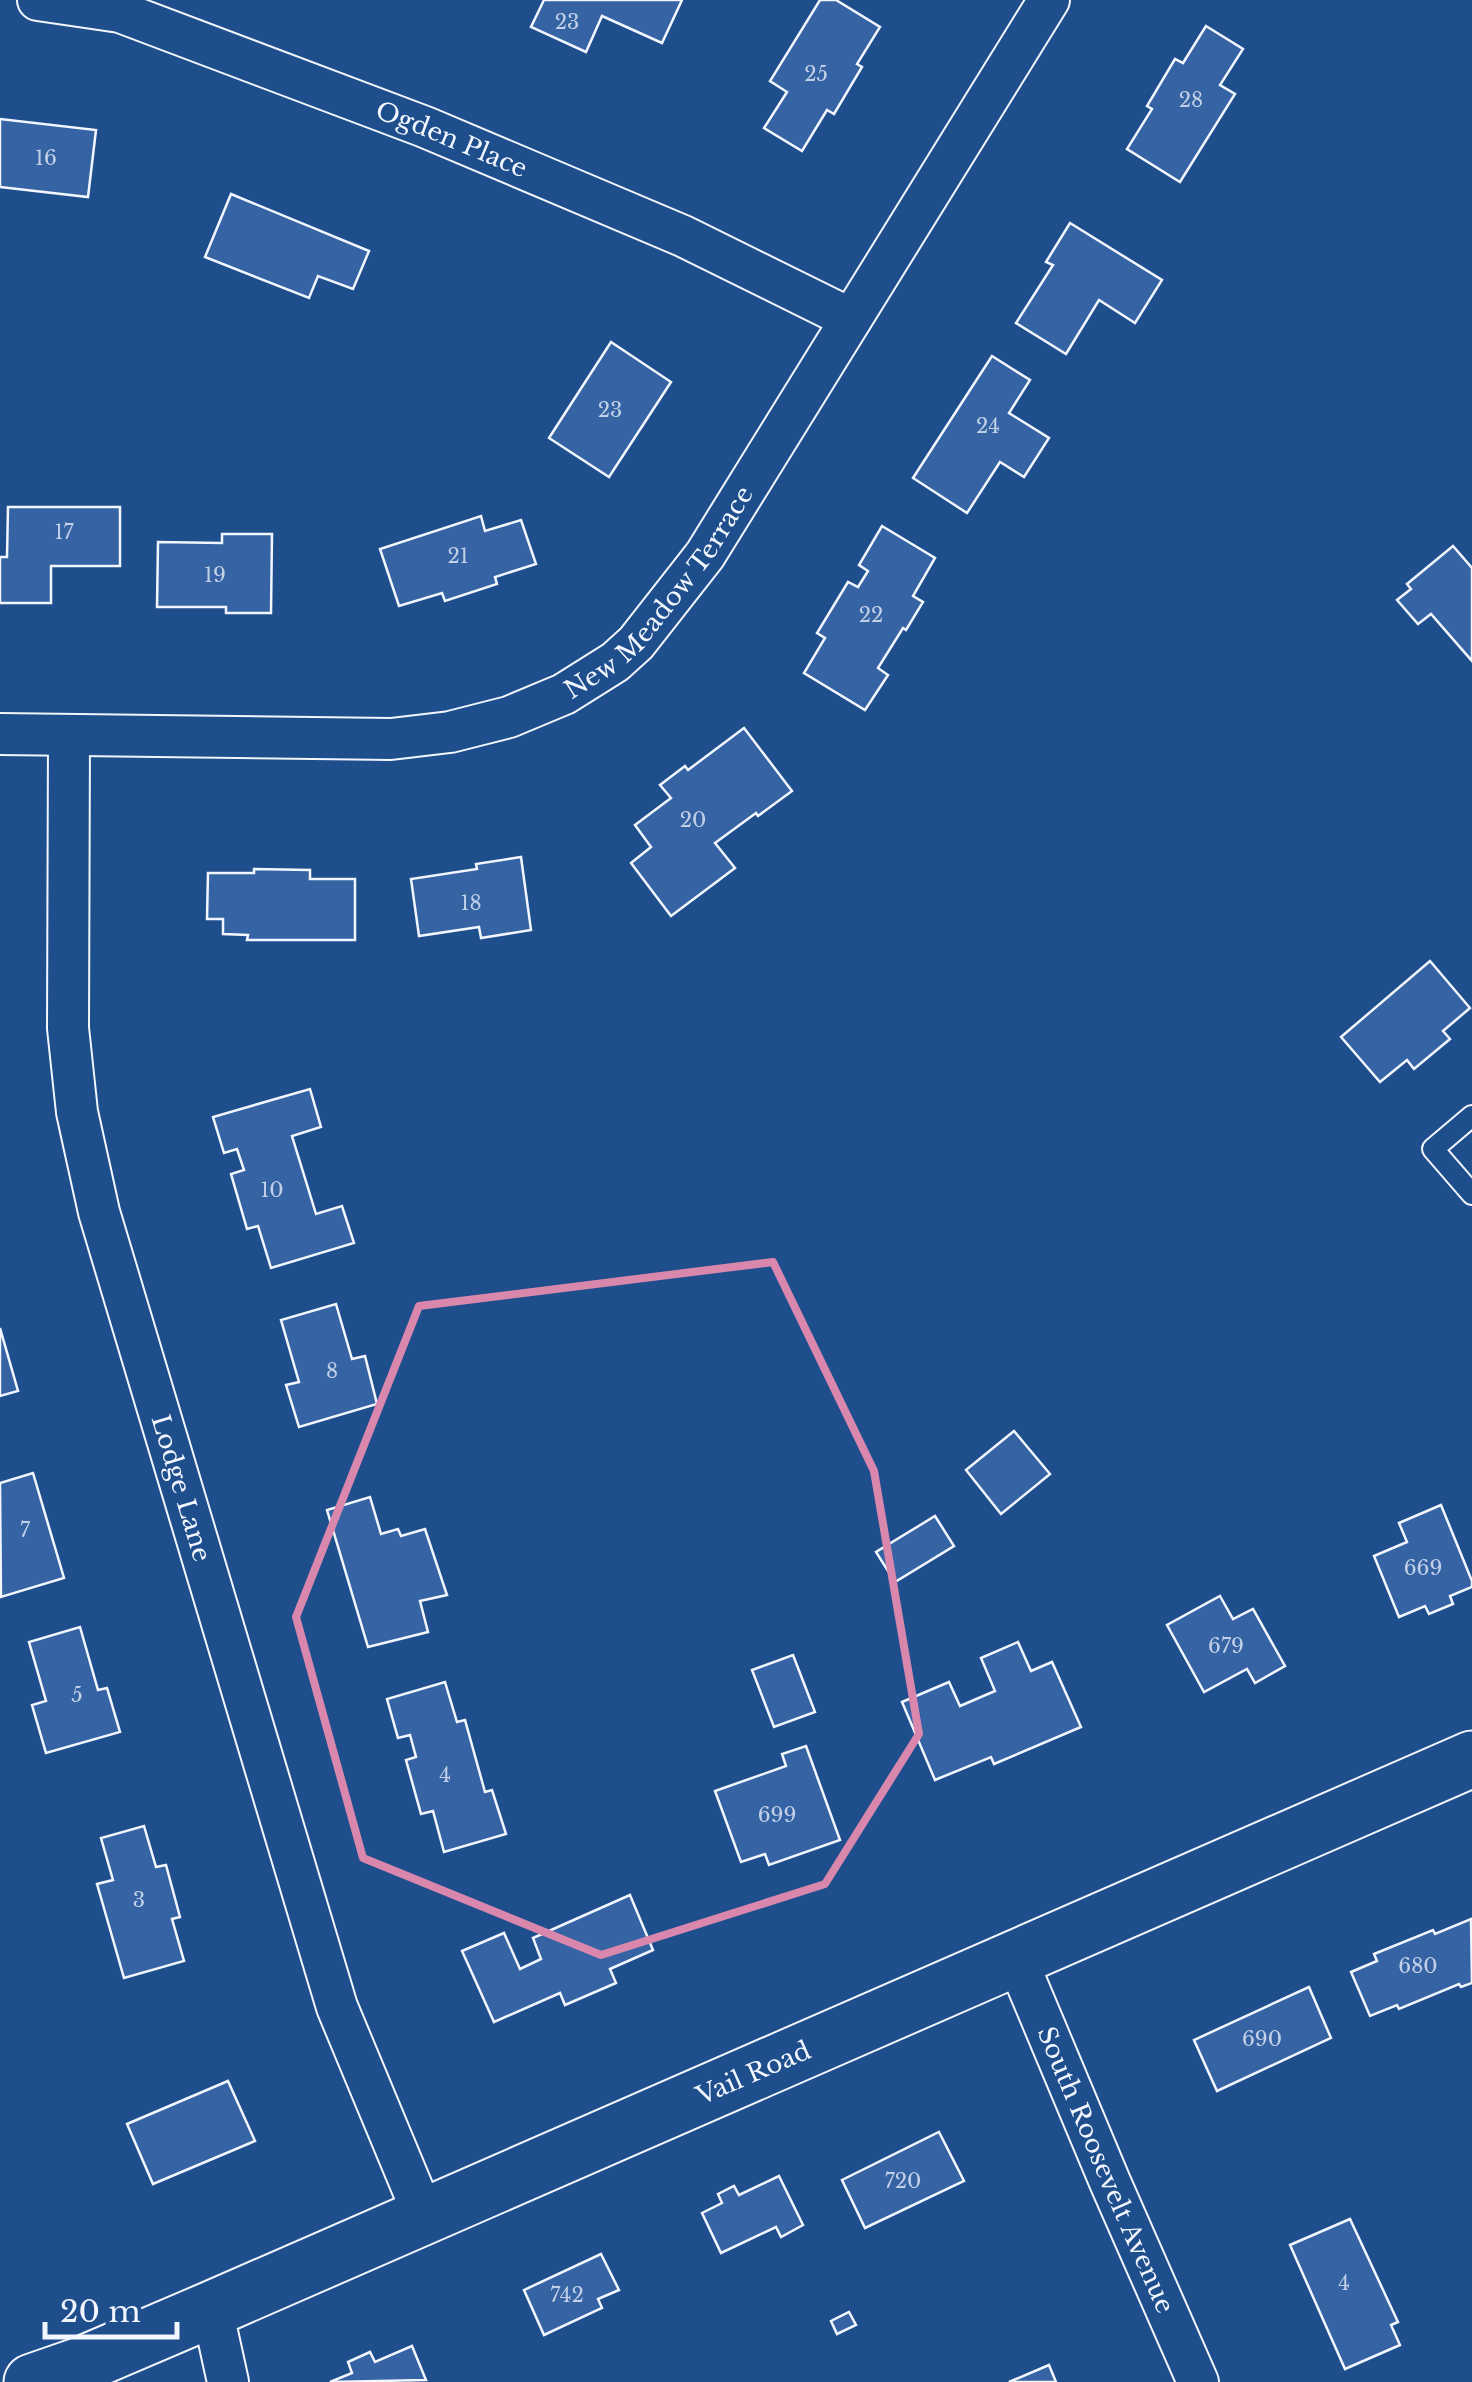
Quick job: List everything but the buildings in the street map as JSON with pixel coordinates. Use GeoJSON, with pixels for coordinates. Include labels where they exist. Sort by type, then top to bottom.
{"type":"FeatureCollection","features":[{"type":"Feature","properties":{"kind":"street","name":"Ogden Place"},"geometry":{"type":"LineString","coordinates":[[38,0],[120,12],[425,127],[684,236],[851,318]]}},
{"type":"Feature","properties":{"kind":"street","name":"New Meadow Terrace"},"geometry":{"type":"LineString","coordinates":[[0,734],[391,739],[450,732],[509,716],[564,694],[615,662],[636,642],[705,555],[1049,0]]}},
{"type":"Feature","properties":{"kind":"street","name":"Lodge Lane"},"geometry":{"type":"LineString","coordinates":[[69,734],[68,1028],[78,1112],[99,1212],[336,2007],[424,2216]]}},
{"type":"Feature","properties":{"kind":"street","name":"Vail Road"},"geometry":{"type":"LineString","coordinates":[[32,2382],[212,2309],[1472,1758]]}},
{"type":"Feature","properties":{"kind":"street","name":"South Roosevelt Avenue"},"geometry":{"type":"LineString","coordinates":[[1016,1958],[1198,2382]]}},
{"type":"Feature","properties":{"kind":"street"},"geometry":{"type":"LineString","coordinates":[[212,2309],[228,2382]]}},
{"type":"Feature","properties":{"kind":"lane"},"geometry":{"type":"LineString","coordinates":[[1472,1116],[1434,1149],[1472,1194]]}},
{"type":"Feature","properties":{"kind":"highlighted area"},"geometry":{"type":"Polygon","coordinates":[[[773,1262],[874,1471],[919,1734],[825,1884],[601,1955],[363,1858],[296,1617],[419,1306],[773,1262]]]}}]}
